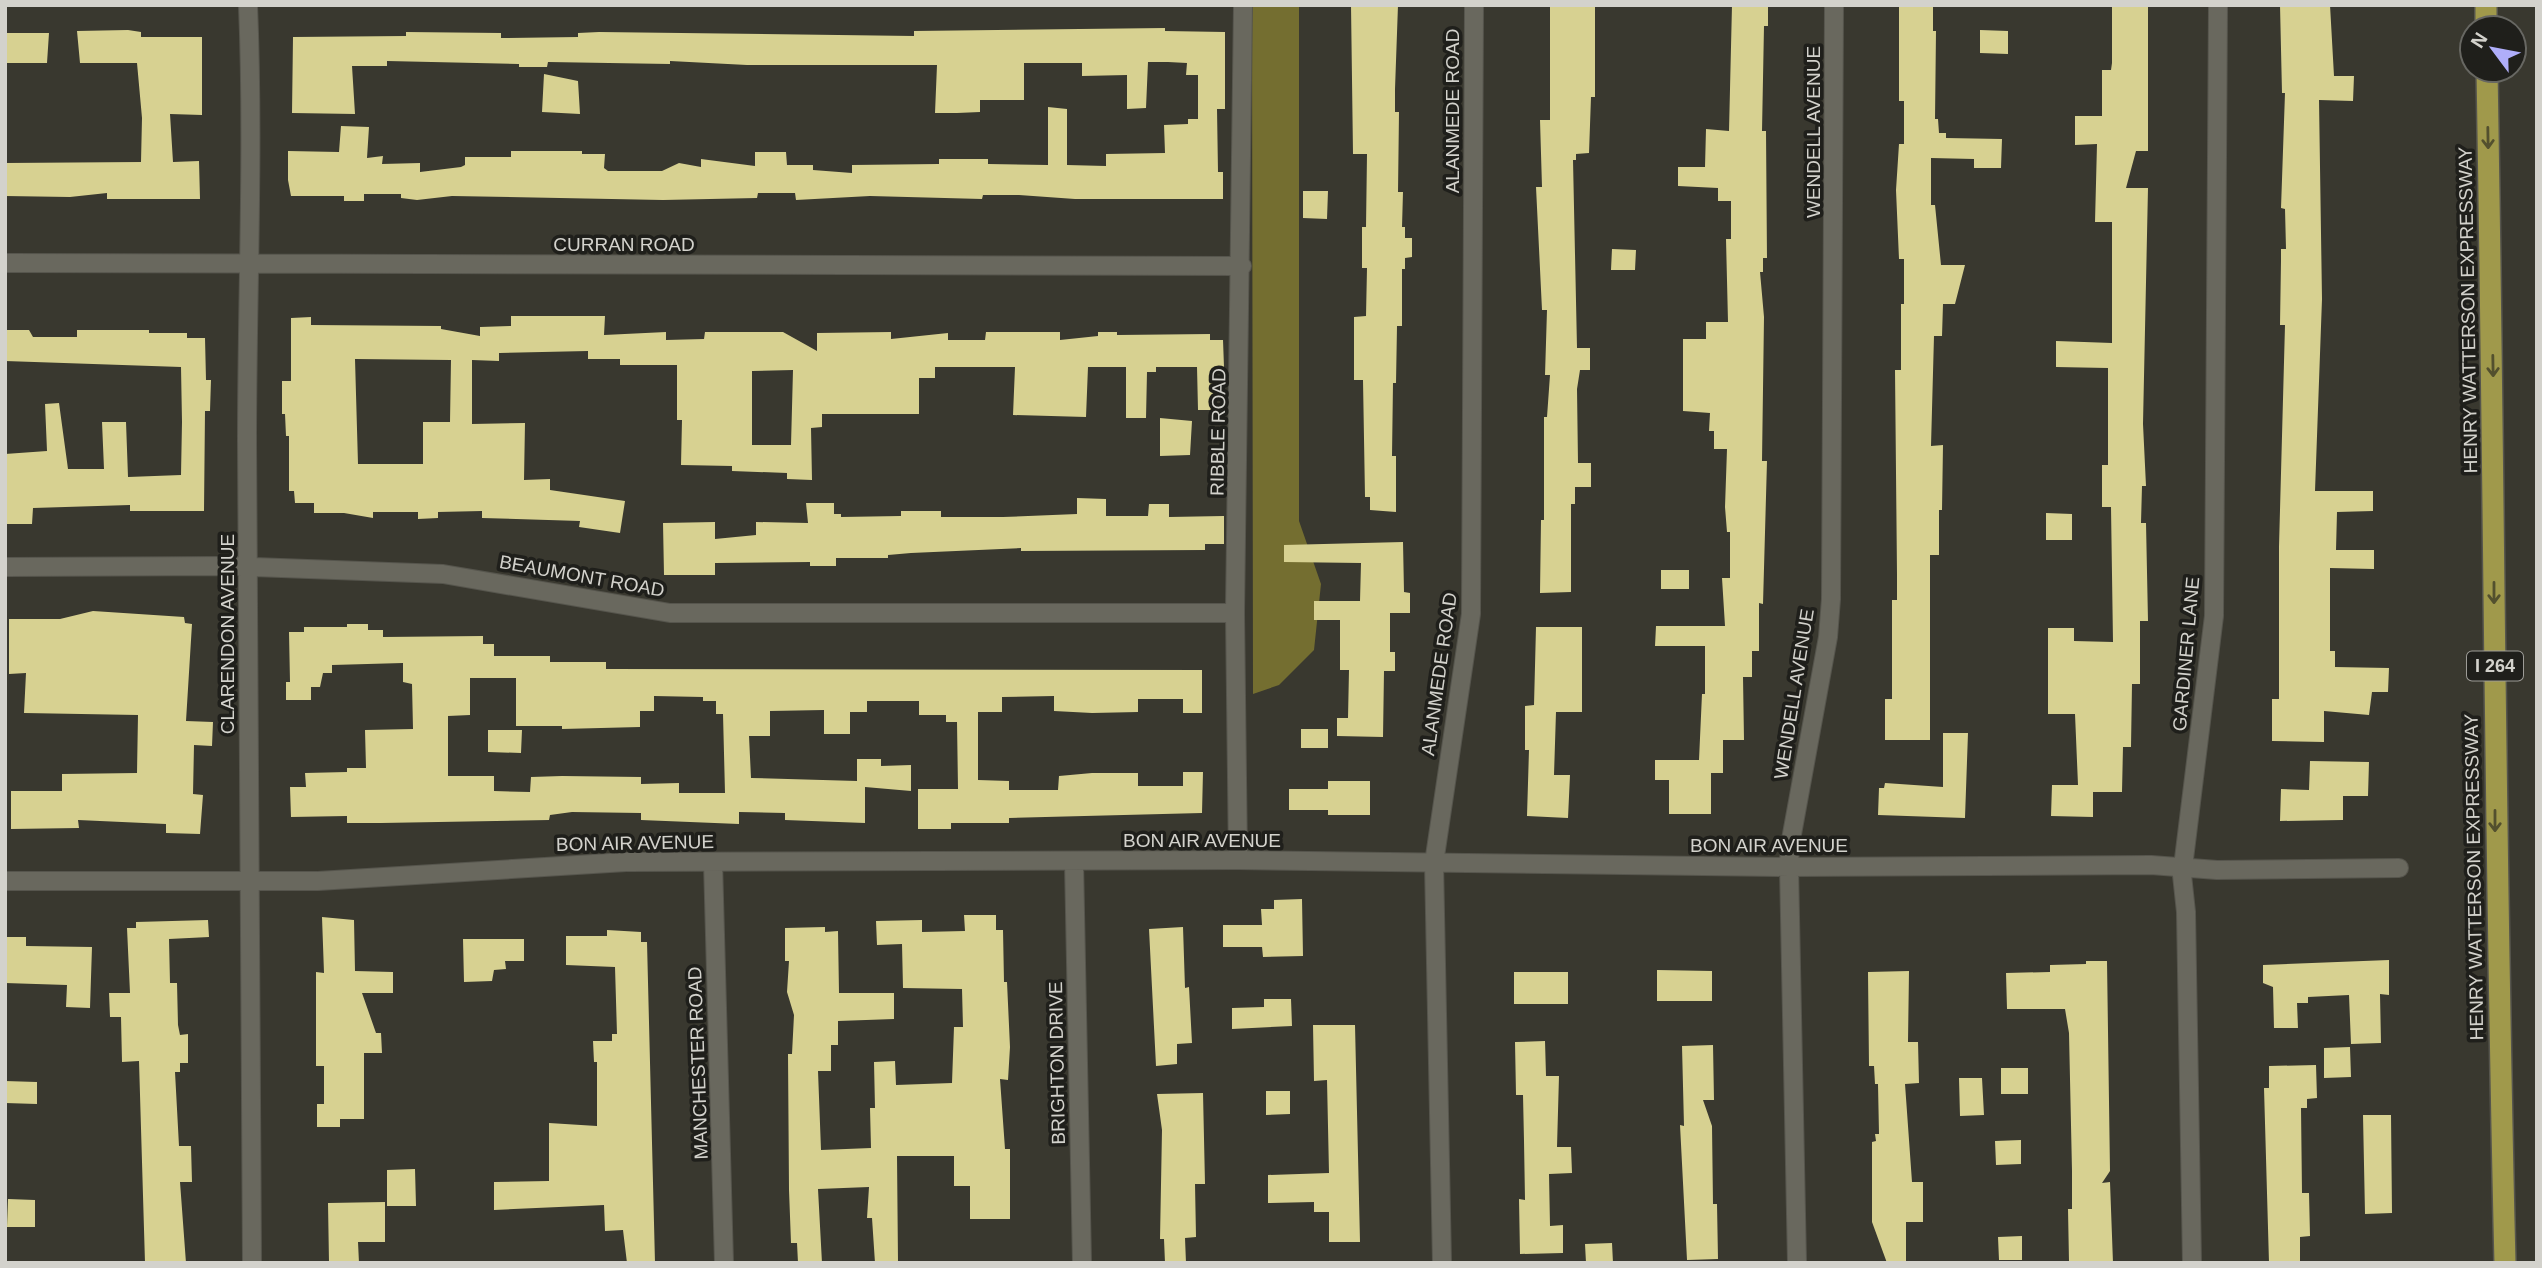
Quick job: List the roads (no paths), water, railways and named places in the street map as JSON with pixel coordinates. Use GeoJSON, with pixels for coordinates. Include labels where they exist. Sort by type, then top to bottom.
{"type":"FeatureCollection","features":[{"type":"Feature","properties":{"kind":"highway","name":"HENRY WATTERSON EXPRESSWAY"},"geometry":{"type":"LineString","coordinates":[[2487,84],[2496,874],[2505,1263]]}},
{"type":"Feature","properties":{"kind":"street","name":"CLARENDON AVENUE"},"geometry":{"type":"LineString","coordinates":[[248,5],[248,880],[252,1263]]}},
{"type":"Feature","properties":{"kind":"street","name":"RIBBLE ROAD"},"geometry":{"type":"LineString","coordinates":[[1238,860],[1235,613],[1244,5]]}},
{"type":"Feature","properties":{"kind":"street","name":"ALANMEDE ROAD"},"geometry":{"type":"LineString","coordinates":[[1442,1263],[1434,863],[1471,604],[1474,5]]}},
{"type":"Feature","properties":{"kind":"street","name":"WENDELL AVENUE"},"geometry":{"type":"LineString","coordinates":[[1797,1263],[1789,867],[1790,845],[1828,637],[1831,598],[1834,5]]}},
{"type":"Feature","properties":{"kind":"street","name":"GARDINER LANE"},"geometry":{"type":"LineString","coordinates":[[2192,1263],[2183,868],[2214,616],[2218,5]]}},
{"type":"Feature","properties":{"kind":"street","name":"CURRAN ROAD"},"geometry":{"type":"LineString","coordinates":[[5,263],[1242,266]]}},
{"type":"Feature","properties":{"kind":"street","name":"BEAUMONT ROAD"},"geometry":{"type":"LineString","coordinates":[[5,566],[248,567],[443,574],[670,613],[1235,613]]}},
{"type":"Feature","properties":{"kind":"street","name":"BON AIR AVENUE"},"geometry":{"type":"LineString","coordinates":[[5,881],[318,881],[626,862],[1238,860],[1789,867],[2151,865],[2183,868],[2399,868]]}},
{"type":"Feature","properties":{"kind":"street","name":"MANCHESTER ROAD"},"geometry":{"type":"LineString","coordinates":[[713,862],[724,1263]]}},
{"type":"Feature","properties":{"kind":"street","name":"BRIGHTON DRIVE"},"geometry":{"type":"LineString","coordinates":[[1074,862],[1082,1263]]}}]}
